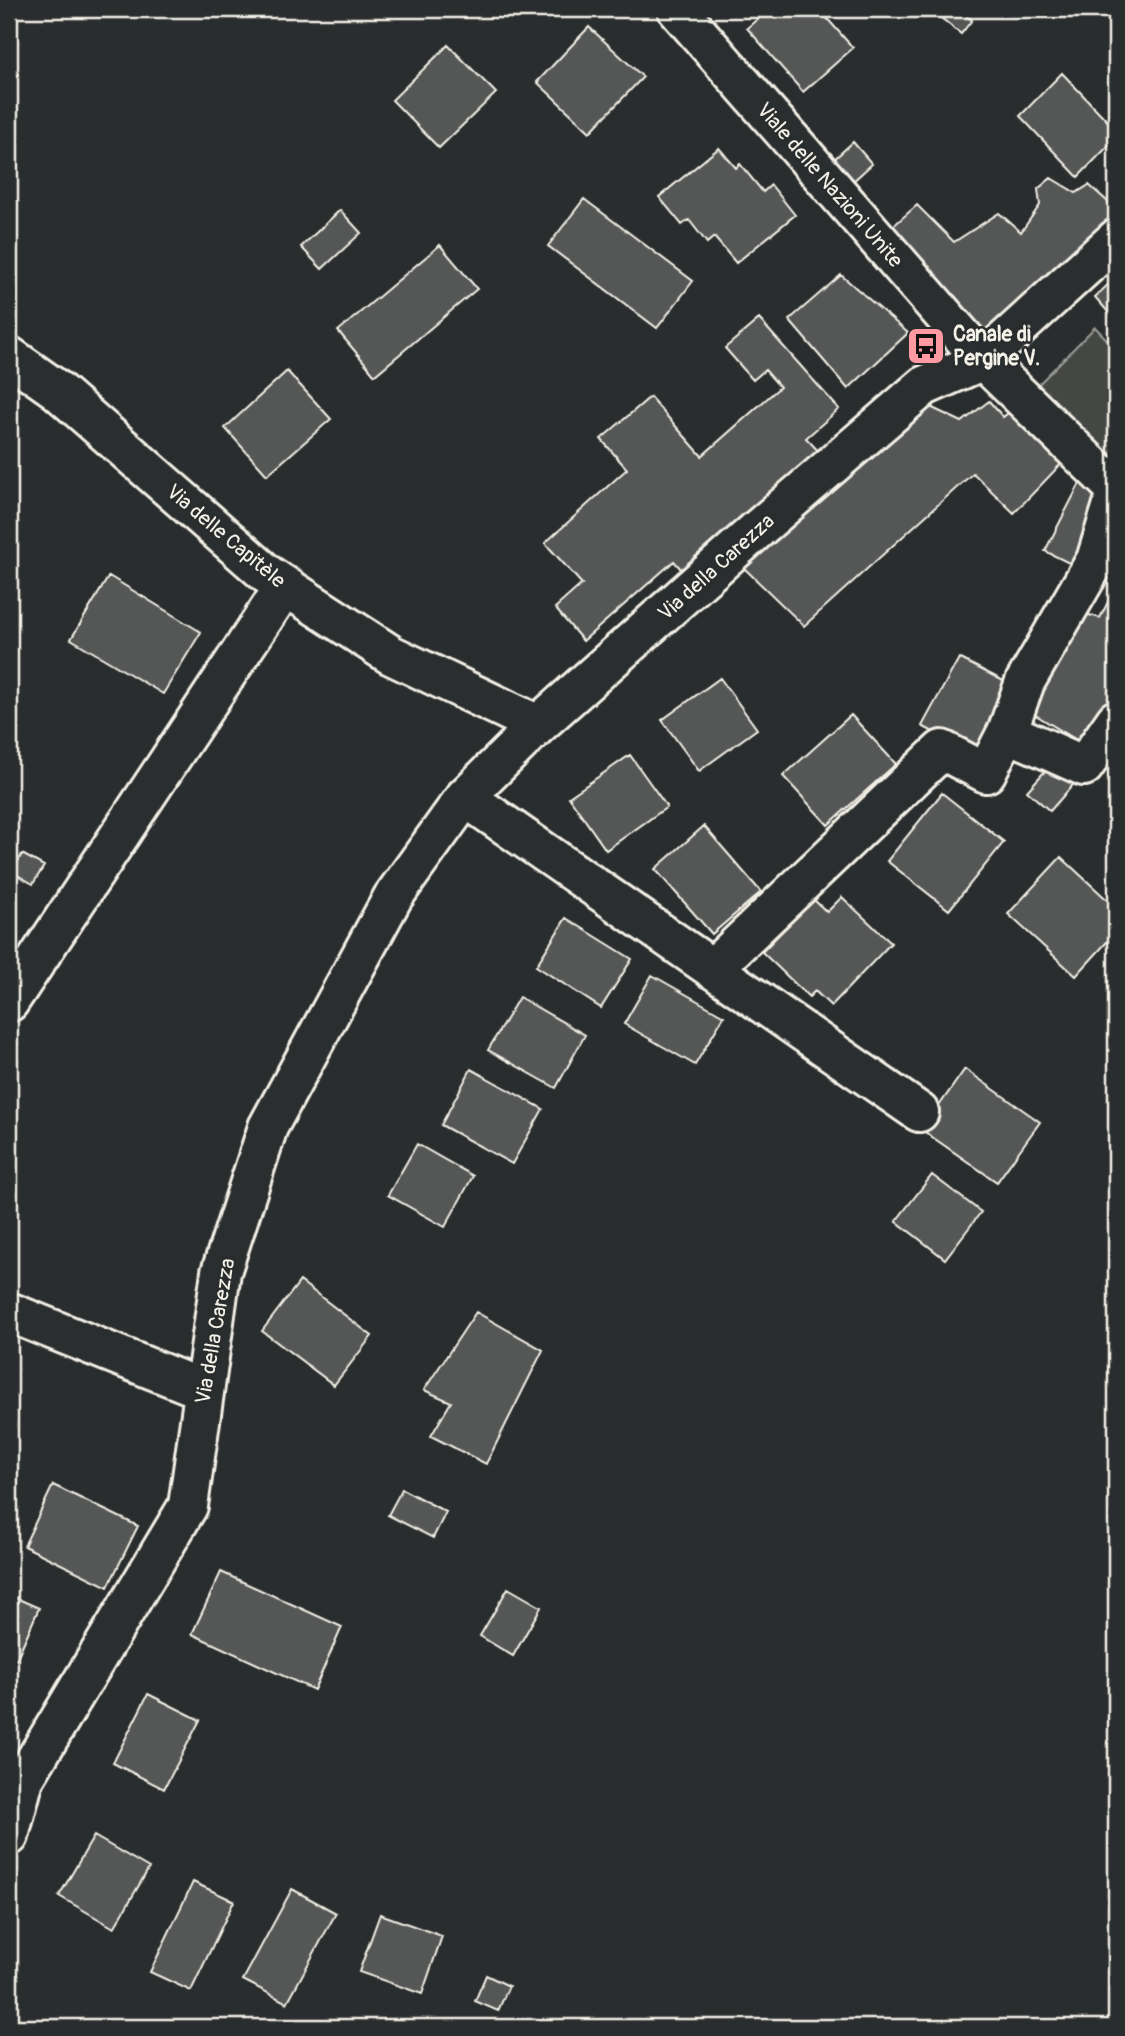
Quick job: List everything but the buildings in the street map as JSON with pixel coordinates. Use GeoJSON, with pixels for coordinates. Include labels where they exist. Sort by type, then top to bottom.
{"type":"FeatureCollection","features":[{"type":"Feature","properties":{"kind":"street","name":"Viale delle Nazioni Unite"},"geometry":{"type":"LineString","coordinates":[[677,9],[983,360],[1116,489]]}},
{"type":"Feature","properties":{"kind":"street","name":"Via della Carezza"},"geometry":{"type":"LineString","coordinates":[[9,1836],[24,1779],[188,1506],[221,1272],[268,1127],[393,897],[465,797],[538,725],[768,520],[924,386],[983,360],[1116,239]]}},
{"type":"Feature","properties":{"kind":"street","name":"Via delle Capitèle"},"geometry":{"type":"LineString","coordinates":[[9,356],[57,390],[268,575],[391,655],[538,725]]}},
{"type":"Feature","properties":{"kind":"street"},"geometry":{"type":"LineString","coordinates":[[712,969],[942,750],[986,773],[1007,732],[1025,682],[1096,560],[1116,495]]}},
{"type":"Feature","properties":{"kind":"street"},"geometry":{"type":"LineString","coordinates":[[9,1002],[285,586]]}},
{"type":"Feature","properties":{"kind":"street"},"geometry":{"type":"LineString","coordinates":[[1007,732],[1084,766],[1116,720]]}},
{"type":"Feature","properties":{"kind":"street"},"geometry":{"type":"LineString","coordinates":[[465,797],[919,1112]]}},
{"type":"Feature","properties":{"kind":"street"},"geometry":{"type":"LineString","coordinates":[[9,1312],[204,1390]]}},
{"type":"Feature","properties":{"kind":"shaded area"},"geometry":{"type":"Polygon","coordinates":[[[1095,327],[1116,349],[1116,447],[1105,458],[1030,393],[1095,327]]]}},
{"type":"Feature","properties":{"kind":"place","name":"Canale di Pergine V."},"geometry":{"type":"Point","coordinates":[926,346]}}]}
